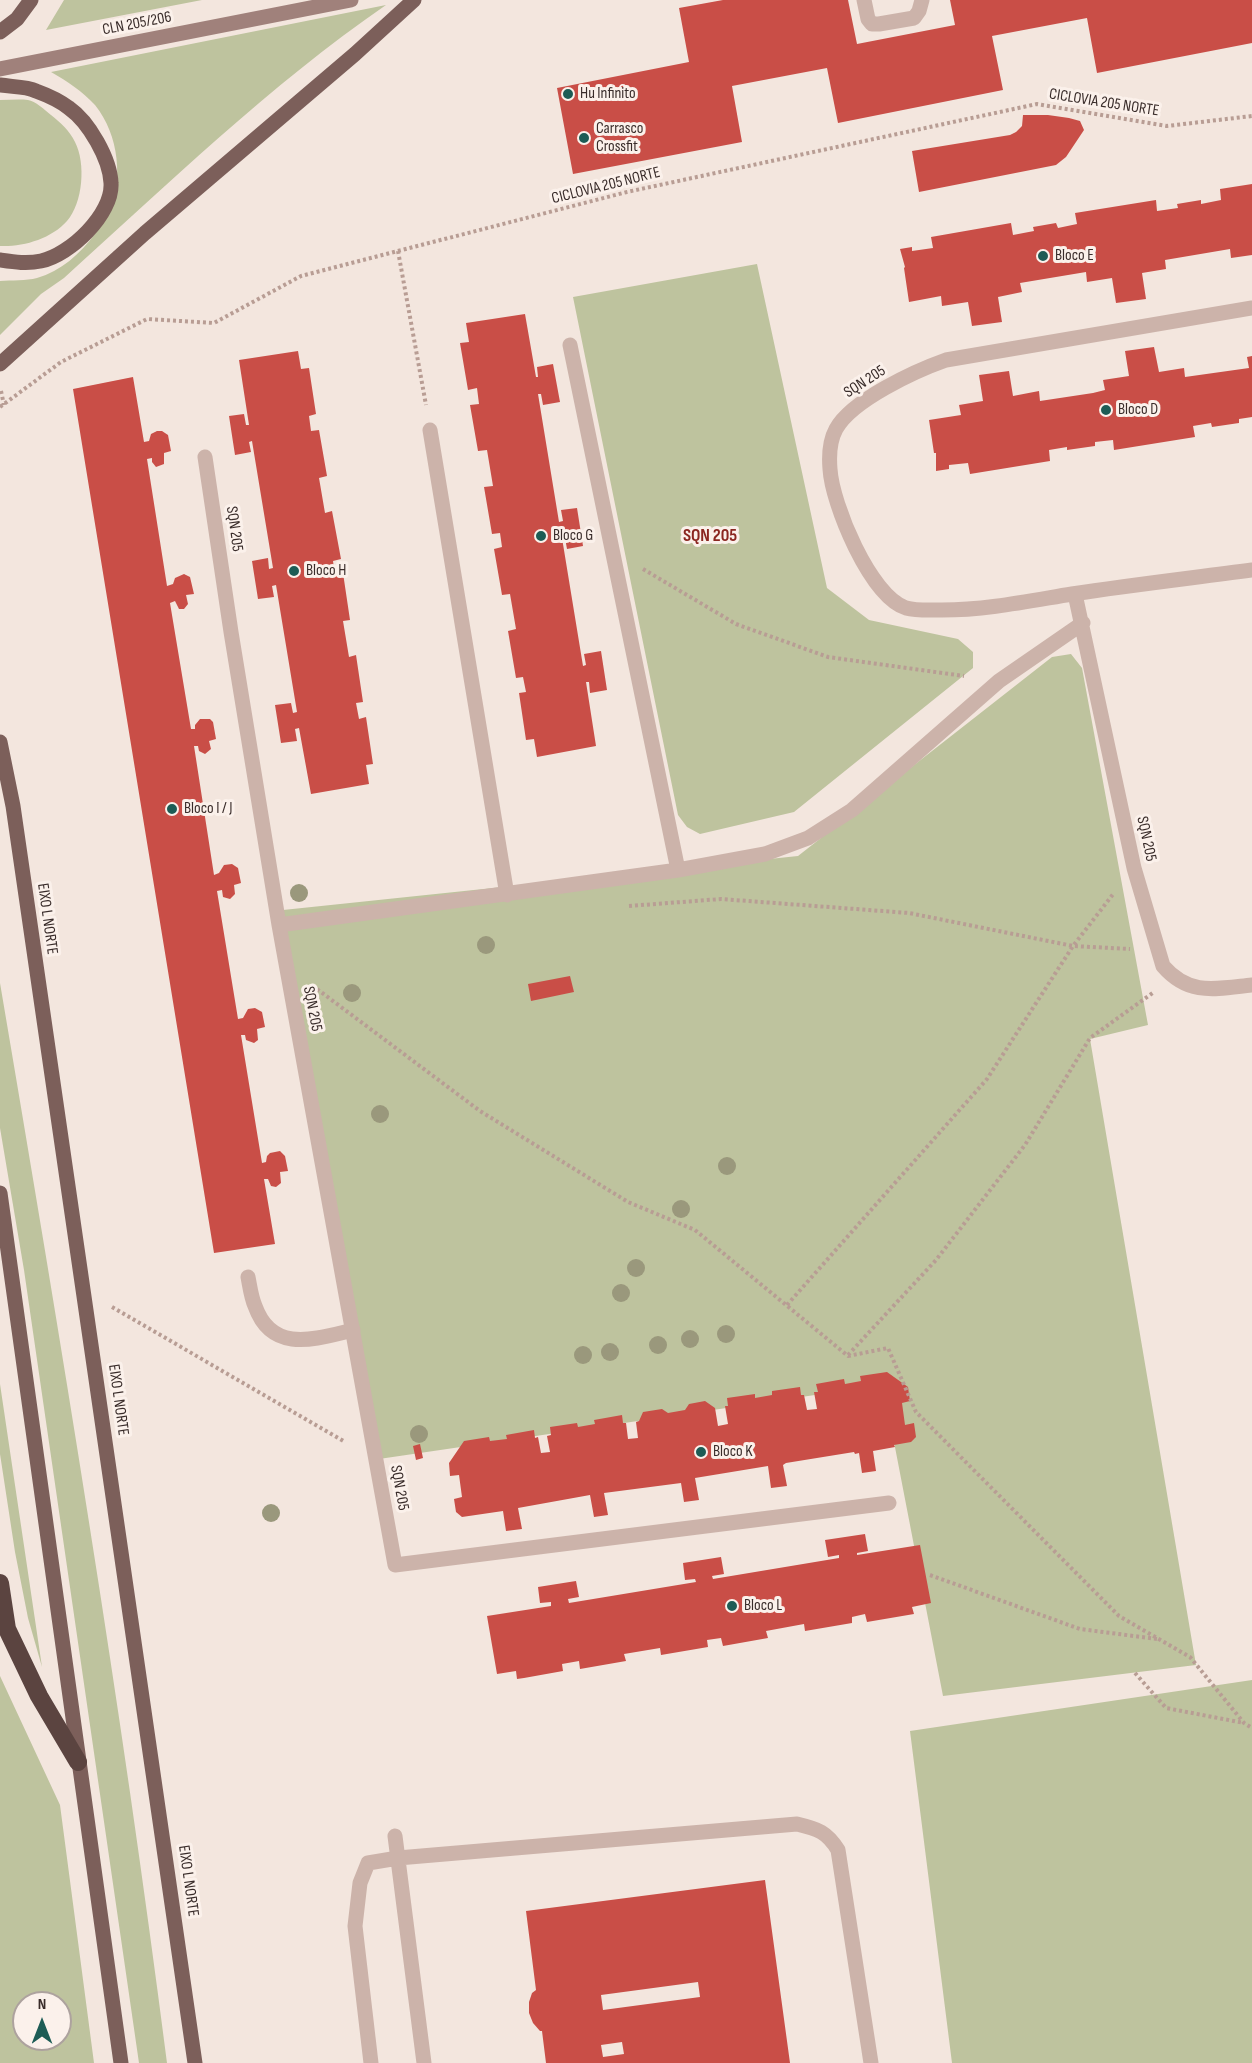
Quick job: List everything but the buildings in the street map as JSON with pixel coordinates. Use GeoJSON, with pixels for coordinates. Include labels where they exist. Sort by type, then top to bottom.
{"type":"FeatureCollection","features":[{"type":"Feature","properties":{"kind":"highway"},"geometry":{"type":"LineString","coordinates":[[0,1582],[3,1627],[39,1696],[78,1762]]}},
{"type":"Feature","properties":{"kind":"main road"},"geometry":{"type":"LineString","coordinates":[[0,32],[17,19],[31,0]]}},
{"type":"Feature","properties":{"kind":"main road"},"geometry":{"type":"LineString","coordinates":[[0,364],[145,233],[355,54],[414,0]]}},
{"type":"Feature","properties":{"kind":"main road"},"geometry":{"type":"LineString","coordinates":[[0,85],[34,90],[70,109],[99,145],[108,167],[111,184],[109,198],[99,217],[85,235],[61,254],[43,261],[22,263],[0,260]]}},
{"type":"Feature","properties":{"kind":"main road","name":"EIXO L NORTE"},"geometry":{"type":"LineString","coordinates":[[0,742],[13,806],[195,2063]]}},
{"type":"Feature","properties":{"kind":"main road"},"geometry":{"type":"LineString","coordinates":[[0,1193],[121,2063]]}},
{"type":"Feature","properties":{"kind":"street","name":"CLN 205/206"},"geometry":{"type":"LineString","coordinates":[[0,69],[351,0]]}},
{"type":"Feature","properties":{"kind":"street"},"geometry":{"type":"LineString","coordinates":[[864,0],[868,19],[872,24],[914,18],[922,0]]}},
{"type":"Feature","properties":{"kind":"street","name":"SQN 205"},"geometry":{"type":"LineString","coordinates":[[1252,308],[946,360],[904,378],[857,405],[836,429],[830,449],[830,470],[839,507],[852,540],[870,575],[887,596],[906,608],[969,610],[1252,570]]}},
{"type":"Feature","properties":{"kind":"street"},"geometry":{"type":"LineString","coordinates":[[570,345],[678,870]]}},
{"type":"Feature","properties":{"kind":"street"},"geometry":{"type":"LineString","coordinates":[[430,430],[507,895]]}},
{"type":"Feature","properties":{"kind":"street","name":"SQN 205"},"geometry":{"type":"LineString","coordinates":[[205,457],[279,926],[394,1565],[889,1503]]}},
{"type":"Feature","properties":{"kind":"street","name":"SQN 205"},"geometry":{"type":"LineString","coordinates":[[1075,594],[1134,868],[1163,966],[1173,978]]}},
{"type":"Feature","properties":{"kind":"street"},"geometry":{"type":"LineString","coordinates":[[279,926],[678,870],[765,854],[808,838],[852,810],[999,681],[1083,623]]}},
{"type":"Feature","properties":{"kind":"street"},"geometry":{"type":"LineString","coordinates":[[1173,978],[1188,986],[1206,988],[1252,985]]}},
{"type":"Feature","properties":{"kind":"street"},"geometry":{"type":"LineString","coordinates":[[248,1278],[255,1306],[264,1322],[279,1336],[299,1341],[353,1330]]}},
{"type":"Feature","properties":{"kind":"street"},"geometry":{"type":"LineString","coordinates":[[371,2063],[355,1926],[360,1883],[368,1863],[398,1858],[797,1824],[818,1829],[831,1838],[838,1850],[871,2063]]}},
{"type":"Feature","properties":{"kind":"street"},"geometry":{"type":"LineString","coordinates":[[394,1836],[424,2063]]}},
{"type":"Feature","properties":{"kind":"path","name":"CICLOVIA 205 NORTE"},"geometry":{"type":"LineString","coordinates":[[2,406],[61,362],[147,319],[214,323],[301,276],[627,192],[1037,104],[1167,126],[1252,116]]}},
{"type":"Feature","properties":{"kind":"path"},"geometry":{"type":"LineString","coordinates":[[398,251],[430,430]]}},
{"type":"Feature","properties":{"kind":"path"},"geometry":{"type":"LineString","coordinates":[[0,388],[2,406]]}},
{"type":"Feature","properties":{"kind":"path"},"geometry":{"type":"LineString","coordinates":[[611,550],[736,624],[828,657],[999,681]]}},
{"type":"Feature","properties":{"kind":"path"},"geometry":{"type":"LineString","coordinates":[[787,1305],[987,1079],[1073,945],[1134,868]]}},
{"type":"Feature","properties":{"kind":"path"},"geometry":{"type":"LineString","coordinates":[[624,907],[721,899],[909,913],[1073,945],[1158,950]]}},
{"type":"Feature","properties":{"kind":"path"},"geometry":{"type":"LineString","coordinates":[[286,965],[480,1111],[628,1202],[695,1230],[848,1356]]}},
{"type":"Feature","properties":{"kind":"path"},"geometry":{"type":"LineString","coordinates":[[848,1356],[936,1260],[1025,1145],[1090,1038],[1173,978]]}},
{"type":"Feature","properties":{"kind":"path"},"geometry":{"type":"LineString","coordinates":[[84,1292],[376,1460]]}},
{"type":"Feature","properties":{"kind":"path"},"geometry":{"type":"LineString","coordinates":[[848,1356],[888,1348],[916,1412],[1119,1616],[1190,1657],[1244,1723],[1252,1728]]}},
{"type":"Feature","properties":{"kind":"path"},"geometry":{"type":"LineString","coordinates":[[930,1575],[1080,1629],[1161,1640]]}},
{"type":"Feature","properties":{"kind":"path"},"geometry":{"type":"LineString","coordinates":[[1135,1673],[1166,1708],[1244,1723]]}},
{"type":"Feature","properties":{"kind":"green space"},"geometry":{"type":"Polygon","coordinates":[[[64,0],[202,0],[46,30],[64,0]]]}},
{"type":"Feature","properties":{"kind":"green space"},"geometry":{"type":"Polygon","coordinates":[[[386,5],[301,68],[261,102],[181,171],[64,278],[41,294],[0,335],[0,281],[37,278],[69,261],[89,241],[105,220],[116,187],[114,144],[103,117],[85,95],[51,72],[386,5]]]}},
{"type":"Feature","properties":{"kind":"green space"},"geometry":{"type":"Polygon","coordinates":[[[0,100],[31,101],[58,121],[68,130],[75,142],[82,171],[77,204],[67,221],[53,233],[36,241],[9,246],[0,246],[0,100]]]}},
{"type":"Feature","properties":{"kind":"green space"},"geometry":{"type":"Polygon","coordinates":[[[757,264],[827,588],[869,620],[958,639],[973,652],[973,668],[794,812],[700,834],[687,827],[678,815],[573,297],[757,264]]]}},
{"type":"Feature","properties":{"kind":"green space"},"geometry":{"type":"Polygon","coordinates":[[[1071,654],[1082,668],[1148,1025],[1090,1039],[1196,1665],[943,1696],[883,1385],[379,1459],[283,910],[798,856],[1052,657],[1071,654]]]}},
{"type":"Feature","properties":{"kind":"green space"},"geometry":{"type":"Polygon","coordinates":[[[0,983],[68,1388],[110,1658],[167,2063],[139,2063],[24,1270],[0,1128],[0,983]]]}},
{"type":"Feature","properties":{"kind":"green space"},"geometry":{"type":"Polygon","coordinates":[[[0,1384],[42,1667],[28,1618],[0,1454],[0,1384]]]}},
{"type":"Feature","properties":{"kind":"green space"},"geometry":{"type":"Polygon","coordinates":[[[0,1676],[60,1805],[94,2063],[0,2063],[0,1676]]]}},
{"type":"Feature","properties":{"kind":"green space"},"geometry":{"type":"Polygon","coordinates":[[[1252,1680],[1252,2063],[952,2063],[910,1731],[1252,1680]]]}},
{"type":"Feature","properties":{"kind":"place","name":"Hu Infinito"},"geometry":{"type":"Point","coordinates":[568,94]}},
{"type":"Feature","properties":{"kind":"place","name":"Carrasco Crossfit"},"geometry":{"type":"Point","coordinates":[584,138]}},
{"type":"Feature","properties":{"kind":"place","name":"Bloco E"},"geometry":{"type":"Point","coordinates":[1043,256]}},
{"type":"Feature","properties":{"kind":"place","name":"Bloco D"},"geometry":{"type":"Point","coordinates":[1106,410]}},
{"type":"Feature","properties":{"kind":"place","name":"Bloco G"},"geometry":{"type":"Point","coordinates":[541,536]}},
{"type":"Feature","properties":{"kind":"place","name":"Bloco H"},"geometry":{"type":"Point","coordinates":[294,571]}},
{"type":"Feature","properties":{"kind":"place","name":"Bloco I / J"},"geometry":{"type":"Point","coordinates":[172,809]}},
{"type":"Feature","properties":{"kind":"place","name":"Bloco K"},"geometry":{"type":"Point","coordinates":[701,1452]}},
{"type":"Feature","properties":{"kind":"place","name":"Bloco L"},"geometry":{"type":"Point","coordinates":[732,1606]}},
{"type":"Feature","properties":{"kind":"district","name":"SQN 205"},"geometry":{"type":"Point","coordinates":[710,536]}}]}
